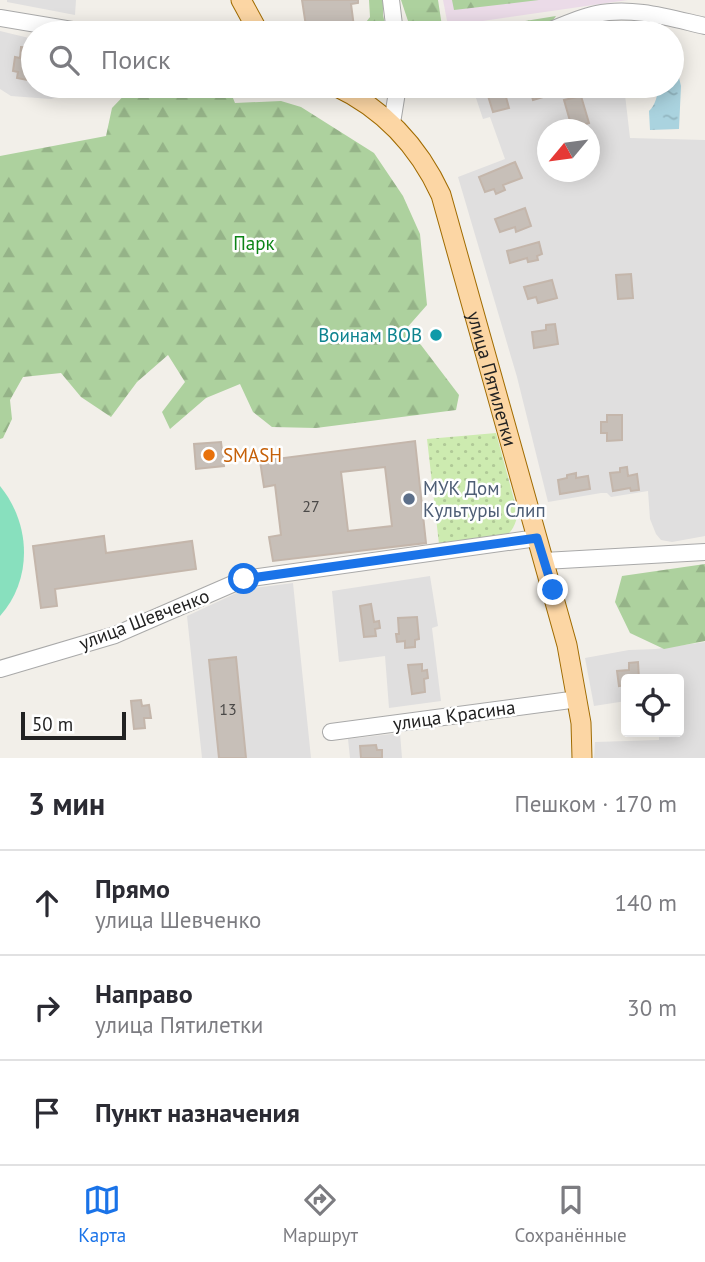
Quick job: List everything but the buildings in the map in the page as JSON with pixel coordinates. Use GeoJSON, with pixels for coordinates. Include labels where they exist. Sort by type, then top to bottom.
{"type":"FeatureCollection","features":[{"type":"Feature","properties":{"kind":"main road"},"geometry":{"type":"LineString","coordinates":[[241,0],[253,21]]}},
{"type":"Feature","properties":{"kind":"main road","name":"улица Пятилетки"},"geometry":{"type":"LineString","coordinates":[[358,98],[393,123],[421,158],[441,195],[567,645],[578,699],[582,758]]}},
{"type":"Feature","properties":{"kind":"street"},"geometry":{"type":"LineString","coordinates":[[391,0],[394,21]]}},
{"type":"Feature","properties":{"kind":"street"},"geometry":{"type":"LineString","coordinates":[[576,21],[594,14],[631,11],[680,21]]}},
{"type":"Feature","properties":{"kind":"street"},"geometry":{"type":"LineString","coordinates":[[0,18],[21,22]]}},
{"type":"Feature","properties":{"kind":"street"},"geometry":{"type":"LineString","coordinates":[[684,22],[705,26]]}},
{"type":"Feature","properties":{"kind":"street"},"geometry":{"type":"LineString","coordinates":[[393,123],[396,98]]}},
{"type":"Feature","properties":{"kind":"street","name":"улица Шевченко"},"geometry":{"type":"LineString","coordinates":[[0,669],[115,635],[244,579],[537,538]]}},
{"type":"Feature","properties":{"kind":"street"},"geometry":{"type":"LineString","coordinates":[[544,561],[705,551]]}},
{"type":"Feature","properties":{"kind":"street","name":"улица Красина"},"geometry":{"type":"LineString","coordinates":[[331,732],[578,699]]}},
{"type":"Feature","properties":{"kind":"shaded area"},"geometry":{"type":"Polygon","coordinates":[[[76,0],[75,15],[7,2],[76,0]]]}},
{"type":"Feature","properties":{"kind":"shaded area"},"geometry":{"type":"Polygon","coordinates":[[[443,0],[628,0],[483,21],[447,21],[443,0]]]}},
{"type":"Feature","properties":{"kind":"shaded area"},"geometry":{"type":"Polygon","coordinates":[[[0,31],[21,36],[21,97],[11,96],[0,89],[0,31]]]}},
{"type":"Feature","properties":{"kind":"shaded area"},"geometry":{"type":"Polygon","coordinates":[[[476,98],[625,98],[630,138],[705,140],[705,536],[672,542],[661,540],[650,519],[648,491],[611,497],[607,493],[601,493],[548,502],[517,377],[458,177],[505,159],[490,117],[483,119],[476,98]]]}},
{"type":"Feature","properties":{"kind":"shaded area"},"geometry":{"type":"Polygon","coordinates":[[[430,576],[438,626],[432,628],[441,701],[389,708],[385,656],[339,662],[332,591],[430,576]]]}},
{"type":"Feature","properties":{"kind":"shaded area"},"geometry":{"type":"Polygon","coordinates":[[[293,583],[311,758],[202,758],[187,616],[245,589],[293,583]]]}},
{"type":"Feature","properties":{"kind":"shaded area"},"geometry":{"type":"Polygon","coordinates":[[[705,642],[705,758],[594,758],[595,742],[684,737],[684,674],[621,674],[621,702],[594,706],[585,658],[629,650],[705,642]]]}},
{"type":"Feature","properties":{"kind":"shaded area"},"geometry":{"type":"Polygon","coordinates":[[[400,733],[402,758],[350,758],[348,739],[400,733]]]}},
{"type":"Feature","properties":{"kind":"green space"},"geometry":{"type":"Polygon","coordinates":[[[369,0],[383,0],[384,21],[367,21],[370,17],[369,0]]]}},
{"type":"Feature","properties":{"kind":"green space"},"geometry":{"type":"Polygon","coordinates":[[[401,0],[438,0],[441,21],[408,21],[401,0]]]}},
{"type":"Feature","properties":{"kind":"green space"},"geometry":{"type":"Polygon","coordinates":[[[452,0],[539,0],[454,10],[452,0]]]}},
{"type":"Feature","properties":{"kind":"green space"},"geometry":{"type":"Polygon","coordinates":[[[556,16],[552,21],[525,21],[556,16]]]}},
{"type":"Feature","properties":{"kind":"green space","name":"Парк"},"geometry":{"type":"Polygon","coordinates":[[[122,98],[233,98],[235,103],[281,101],[301,107],[374,153],[403,196],[420,234],[427,305],[405,330],[421,345],[459,395],[456,410],[316,428],[272,427],[253,412],[240,384],[206,398],[170,429],[162,412],[185,382],[168,355],[137,382],[111,417],[81,397],[61,373],[23,377],[10,400],[12,419],[0,439],[0,156],[106,136],[112,108],[122,98]]]}},
{"type":"Feature","properties":{"kind":"green space"},"geometry":{"type":"Polygon","coordinates":[[[496,433],[518,514],[513,527],[508,534],[494,539],[439,544],[427,439],[496,433]]]}},
{"type":"Feature","properties":{"kind":"green space"},"geometry":{"type":"Polygon","coordinates":[[[0,486],[18,517],[24,551],[23,569],[18,585],[0,616],[0,486]]]}},
{"type":"Feature","properties":{"kind":"green space"},"geometry":{"type":"Polygon","coordinates":[[[705,564],[705,641],[664,649],[630,633],[615,602],[622,576],[705,564]]]}},
{"type":"Feature","properties":{"kind":"water"},"geometry":{"type":"Polygon","coordinates":[[[680,98],[679,129],[650,130],[649,111],[656,99],[680,98]]]}},
{"type":"Feature","properties":{"kind":"place","name":"Воинам ВОВ"},"geometry":{"type":"Point","coordinates":[436,335]}},
{"type":"Feature","properties":{"kind":"place","name":"SMASH"},"geometry":{"type":"Point","coordinates":[209,455]}},
{"type":"Feature","properties":{"kind":"place","name":"МУК Дом Культуры Слип"},"geometry":{"type":"Point","coordinates":[409,499]}},
{"type":"Feature","properties":{"kind":"route"},"geometry":{"type":"LineString","coordinates":[[244,579],[537,538],[553,590]]}}]}
